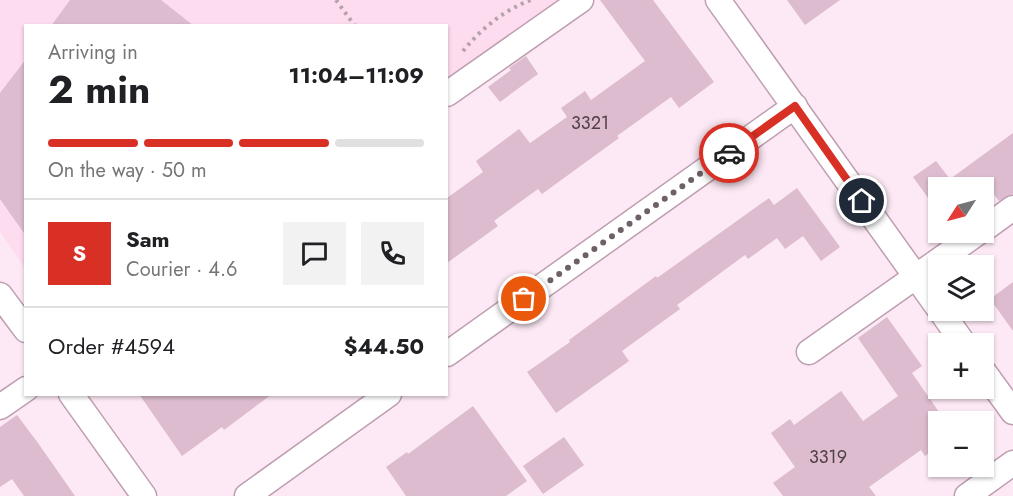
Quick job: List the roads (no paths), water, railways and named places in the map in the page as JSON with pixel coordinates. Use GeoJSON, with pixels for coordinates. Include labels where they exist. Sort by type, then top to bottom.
{"type":"FeatureCollection","features":[{"type":"Feature","properties":{"kind":"street"},"geometry":{"type":"LineString","coordinates":[[448,93],[581,0]]}},
{"type":"Feature","properties":{"kind":"street"},"geometry":{"type":"LineString","coordinates":[[718,0],[928,294]]}},
{"type":"Feature","properties":{"kind":"street"},"geometry":{"type":"LineString","coordinates":[[448,353],[795,106]]}},
{"type":"Feature","properties":{"kind":"street"},"geometry":{"type":"LineString","coordinates":[[994,222],[1013,208]]}},
{"type":"Feature","properties":{"kind":"street"},"geometry":{"type":"LineString","coordinates":[[809,352],[964,243]]}},
{"type":"Feature","properties":{"kind":"street"},"geometry":{"type":"LineString","coordinates":[[0,295],[24,327]]}},
{"type":"Feature","properties":{"kind":"street"},"geometry":{"type":"LineString","coordinates":[[994,386],[1013,412]]}},
{"type":"Feature","properties":{"kind":"street"},"geometry":{"type":"LineString","coordinates":[[0,407],[24,390]]}},
{"type":"Feature","properties":{"kind":"street"},"geometry":{"type":"LineString","coordinates":[[72,396],[144,496]]}},
{"type":"Feature","properties":{"kind":"street"},"geometry":{"type":"LineString","coordinates":[[247,496],[386,396]]}},
{"type":"Feature","properties":{"kind":"street"},"geometry":{"type":"LineString","coordinates":[[967,496],[1013,463]]}}]}
